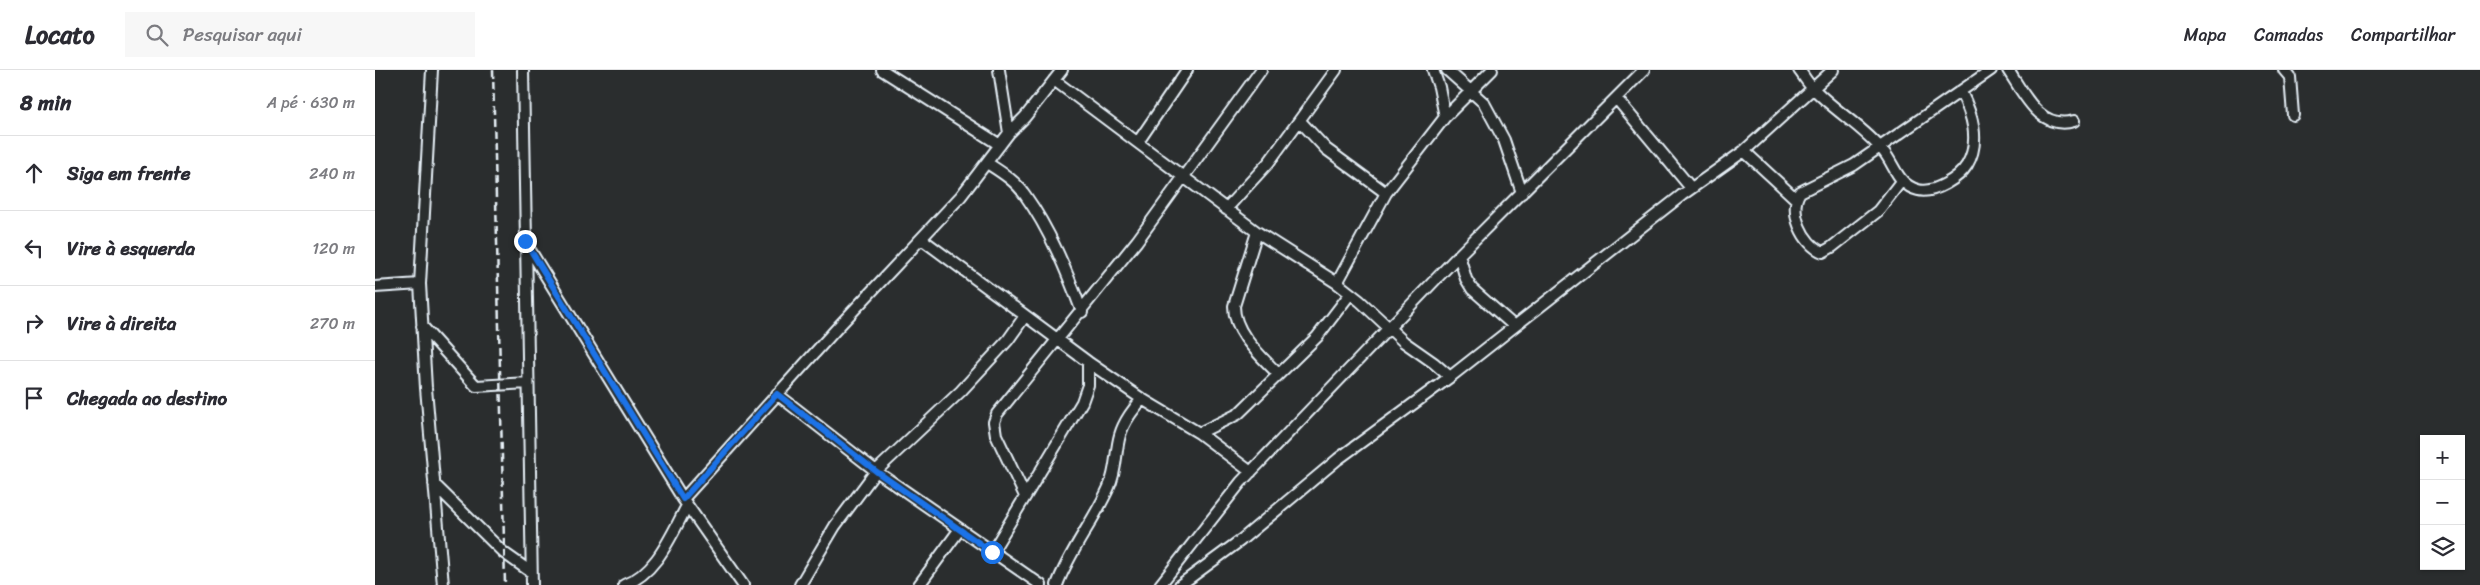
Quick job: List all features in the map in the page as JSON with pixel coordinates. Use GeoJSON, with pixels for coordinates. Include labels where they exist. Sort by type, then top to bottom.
{"type":"FeatureCollection","features":[{"type":"Feature","properties":{"kind":"street"},"geometry":{"type":"LineString","coordinates":[[432,70],[420,284],[443,585]]}},
{"type":"Feature","properties":{"kind":"street"},"geometry":{"type":"LineString","coordinates":[[523,70],[531,585]]}},
{"type":"Feature","properties":{"kind":"street"},"geometry":{"type":"LineString","coordinates":[[523,82],[533,70]]}},
{"type":"Feature","properties":{"kind":"street"},"geometry":{"type":"LineString","coordinates":[[882,70],[1000,145]]}},
{"type":"Feature","properties":{"kind":"street"},"geometry":{"type":"LineString","coordinates":[[999,70],[1004,116],[1009,133]]}},
{"type":"Feature","properties":{"kind":"street"},"geometry":{"type":"LineString","coordinates":[[624,585],[642,576],[659,556],[685,502],[777,394],[923,240],[961,196],[1009,133],[1025,117],[1062,70]]}},
{"type":"Feature","properties":{"kind":"street"},"geometry":{"type":"LineString","coordinates":[[1138,142],[1187,70]]}},
{"type":"Feature","properties":{"kind":"street"},"geometry":{"type":"LineString","coordinates":[[1025,496],[996,435],[993,422],[1006,401],[1082,312],[1183,178],[1261,70]]}},
{"type":"Feature","properties":{"kind":"street"},"geometry":{"type":"LineString","coordinates":[[1226,209],[1254,180],[1337,70]]}},
{"type":"Feature","properties":{"kind":"street"},"geometry":{"type":"LineString","coordinates":[[1433,70],[1439,87],[1445,117]]}},
{"type":"Feature","properties":{"kind":"street"},"geometry":{"type":"LineString","coordinates":[[1447,70],[1484,102],[1504,140],[1522,193]]}},
{"type":"Feature","properties":{"kind":"street"},"geometry":{"type":"LineString","coordinates":[[1337,284],[1386,193],[1445,117],[1491,70]]}},
{"type":"Feature","properties":{"kind":"street"},"geometry":{"type":"LineString","coordinates":[[1161,585],[1251,472],[1459,255],[1644,70]]}},
{"type":"Feature","properties":{"kind":"street"},"geometry":{"type":"LineString","coordinates":[[1799,70],[1812,88],[1879,146],[1901,180],[1920,191],[1937,188],[1962,172],[1968,163],[1973,146],[1974,123],[1961,92]]}},
{"type":"Feature","properties":{"kind":"street"},"geometry":{"type":"LineString","coordinates":[[1180,585],[1241,540],[1338,459],[1450,377],[1691,188],[1743,151],[1833,70]]}},
{"type":"Feature","properties":{"kind":"street"},"geometry":{"type":"LineString","coordinates":[[1796,198],[1804,188],[1854,164],[1991,70]]}},
{"type":"Feature","properties":{"kind":"street"},"geometry":{"type":"LineString","coordinates":[[2008,70],[2031,104],[2052,122],[2063,124],[2074,121]]}},
{"type":"Feature","properties":{"kind":"street"},"geometry":{"type":"LineString","coordinates":[[2284,70],[2290,77],[2293,115]]}},
{"type":"Feature","properties":{"kind":"street"},"geometry":{"type":"LineString","coordinates":[[1054,80],[1257,232],[1337,284],[1388,328],[1450,377]]}},
{"type":"Feature","properties":{"kind":"street"},"geometry":{"type":"LineString","coordinates":[[1616,98],[1691,188]]}},
{"type":"Feature","properties":{"kind":"street"},"geometry":{"type":"LineString","coordinates":[[1300,121],[1326,149],[1386,193]]}},
{"type":"Feature","properties":{"kind":"street"},"geometry":{"type":"LineString","coordinates":[[1743,151],[1796,198],[1799,224],[1807,240],[1814,248],[1823,252],[1878,211],[1901,180]]}},
{"type":"Feature","properties":{"kind":"street"},"geometry":{"type":"LineString","coordinates":[[987,163],[1006,175],[1025,194],[1053,244],[1082,312]]}},
{"type":"Feature","properties":{"kind":"street"},"geometry":{"type":"LineString","coordinates":[[1257,232],[1234,306],[1234,316],[1238,327],[1278,374]]}},
{"type":"Feature","properties":{"kind":"street"},"geometry":{"type":"LineString","coordinates":[[923,240],[1059,339],[1087,362],[1142,399],[1199,433],[1251,472]]}},
{"type":"Feature","properties":{"kind":"street"},"geometry":{"type":"LineString","coordinates":[[525,241],[685,502],[743,585]]}},
{"type":"Feature","properties":{"kind":"street"},"geometry":{"type":"LineString","coordinates":[[1459,255],[1471,289],[1513,326]]}},
{"type":"Feature","properties":{"kind":"street"},"geometry":{"type":"LineString","coordinates":[[375,286],[420,284]]}},
{"type":"Feature","properties":{"kind":"street"},"geometry":{"type":"LineString","coordinates":[[1199,433],[1238,414],[1317,337],[1350,294]]}},
{"type":"Feature","properties":{"kind":"street"},"geometry":{"type":"LineString","coordinates":[[800,585],[835,526],[877,472],[961,392],[1008,340],[1025,316]]}},
{"type":"Feature","properties":{"kind":"street"},"geometry":{"type":"LineString","coordinates":[[422,326],[476,386],[528,383]]}},
{"type":"Feature","properties":{"kind":"street"},"geometry":{"type":"LineString","coordinates":[[992,552],[1082,402],[1088,385],[1087,362]]}},
{"type":"Feature","properties":{"kind":"street"},"geometry":{"type":"LineString","coordinates":[[777,394],[877,472],[1039,585]]}},
{"type":"Feature","properties":{"kind":"street"},"geometry":{"type":"LineString","coordinates":[[1057,585],[1069,555],[1109,488],[1114,476],[1120,435],[1142,399]]}},
{"type":"Feature","properties":{"kind":"street"},"geometry":{"type":"LineString","coordinates":[[434,484],[504,553],[531,572]]}},
{"type":"Feature","properties":{"kind":"street"},"geometry":{"type":"LineString","coordinates":[[919,585],[960,529]]}},
{"type":"Feature","properties":{"kind":"railway"},"geometry":{"type":"LineString","coordinates":[[493,70],[505,585]]}},
{"type":"Feature","properties":{"kind":"route"},"geometry":{"type":"LineString","coordinates":[[525,241],[683,499],[777,394],[877,472],[896,483],[992,552]]}}]}
